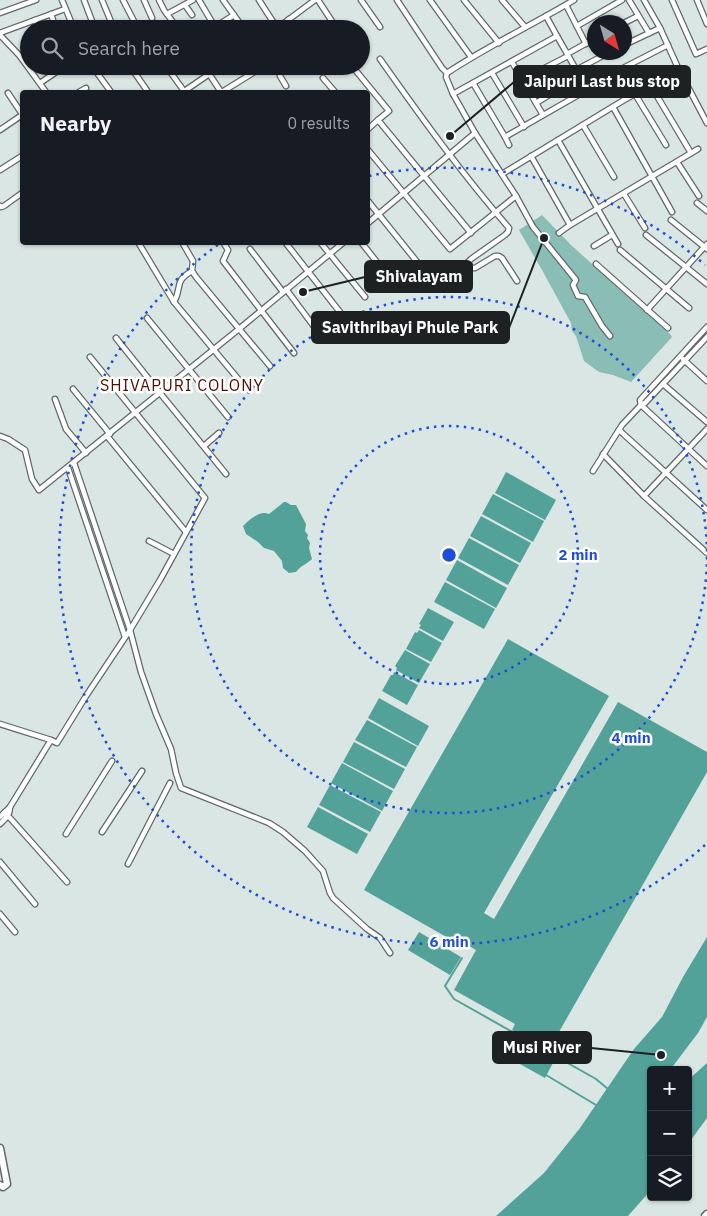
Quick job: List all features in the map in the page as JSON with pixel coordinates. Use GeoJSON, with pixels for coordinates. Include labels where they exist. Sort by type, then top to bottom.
{"type":"FeatureCollection","features":[{"type":"Feature","properties":{"kind":"street"},"geometry":{"type":"LineString","coordinates":[[16,0],[19,6]]}},
{"type":"Feature","properties":{"kind":"street"},"geometry":{"type":"LineString","coordinates":[[0,12],[36,0]]}},
{"type":"Feature","properties":{"kind":"street"},"geometry":{"type":"LineString","coordinates":[[62,0],[70,20]]}},
{"type":"Feature","properties":{"kind":"street"},"geometry":{"type":"LineString","coordinates":[[84,0],[92,20]]}},
{"type":"Feature","properties":{"kind":"street"},"geometry":{"type":"LineString","coordinates":[[102,0],[110,20]]}},
{"type":"Feature","properties":{"kind":"street"},"geometry":{"type":"LineString","coordinates":[[123,0],[133,20]]}},
{"type":"Feature","properties":{"kind":"street"},"geometry":{"type":"LineString","coordinates":[[144,0],[152,18]]}},
{"type":"Feature","properties":{"kind":"street"},"geometry":{"type":"LineString","coordinates":[[159,0],[171,20]]}},
{"type":"Feature","properties":{"kind":"street"},"geometry":{"type":"LineString","coordinates":[[180,0],[192,15]]}},
{"type":"Feature","properties":{"kind":"street"},"geometry":{"type":"LineString","coordinates":[[167,14],[194,0]]}},
{"type":"Feature","properties":{"kind":"street"},"geometry":{"type":"LineString","coordinates":[[199,0],[211,20]]}},
{"type":"Feature","properties":{"kind":"street"},"geometry":{"type":"LineString","coordinates":[[223,0],[238,20]]}},
{"type":"Feature","properties":{"kind":"street"},"geometry":{"type":"LineString","coordinates":[[259,0],[271,20]]}},
{"type":"Feature","properties":{"kind":"street"},"geometry":{"type":"LineString","coordinates":[[304,0],[308,5]]}},
{"type":"Feature","properties":{"kind":"street"},"geometry":{"type":"LineString","coordinates":[[289,19],[317,0],[331,20]]}},
{"type":"Feature","properties":{"kind":"street"},"geometry":{"type":"LineString","coordinates":[[361,0],[380,27]]}},
{"type":"Feature","properties":{"kind":"street"},"geometry":{"type":"LineString","coordinates":[[397,0],[442,68],[447,72]]}},
{"type":"Feature","properties":{"kind":"street"},"geometry":{"type":"LineString","coordinates":[[430,0],[471,57]]}},
{"type":"Feature","properties":{"kind":"street"},"geometry":{"type":"LineString","coordinates":[[464,0],[499,43]]}},
{"type":"Feature","properties":{"kind":"street"},"geometry":{"type":"LineString","coordinates":[[502,0],[525,27]]}},
{"type":"Feature","properties":{"kind":"street"},"geometry":{"type":"LineString","coordinates":[[447,72],[574,0]]}},
{"type":"Feature","properties":{"kind":"street"},"geometry":{"type":"LineString","coordinates":[[576,26],[622,0]]}},
{"type":"Feature","properties":{"kind":"street"},"geometry":{"type":"LineString","coordinates":[[629,0],[649,33]]}},
{"type":"Feature","properties":{"kind":"street"},"geometry":{"type":"LineString","coordinates":[[644,0],[707,123]]}},
{"type":"Feature","properties":{"kind":"street"},"geometry":{"type":"LineString","coordinates":[[672,0],[696,54],[707,49]]}},
{"type":"Feature","properties":{"kind":"street"},"geometry":{"type":"LineString","coordinates":[[697,0],[707,24]]}},
{"type":"Feature","properties":{"kind":"street"},"geometry":{"type":"LineString","coordinates":[[523,80],[586,44],[566,5]]}},
{"type":"Feature","properties":{"kind":"street"},"geometry":{"type":"LineString","coordinates":[[35,20],[65,9]]}},
{"type":"Feature","properties":{"kind":"street"},"geometry":{"type":"LineString","coordinates":[[51,14],[53,20]]}},
{"type":"Feature","properties":{"kind":"street"},"geometry":{"type":"LineString","coordinates":[[227,20],[234,15]]}},
{"type":"Feature","properties":{"kind":"street"},"geometry":{"type":"LineString","coordinates":[[546,16],[586,87]]}},
{"type":"Feature","properties":{"kind":"street"},"geometry":{"type":"LineString","coordinates":[[632,19],[638,16]]}},
{"type":"Feature","properties":{"kind":"street"},"geometry":{"type":"LineString","coordinates":[[20,26],[0,34],[20,56]]}},
{"type":"Feature","properties":{"kind":"street"},"geometry":{"type":"LineString","coordinates":[[632,41],[660,28]]}},
{"type":"Feature","properties":{"kind":"street"},"geometry":{"type":"LineString","coordinates":[[454,94],[557,36]]}},
{"type":"Feature","properties":{"kind":"street"},"geometry":{"type":"LineString","coordinates":[[505,138],[587,90],[586,87],[668,45]]}},
{"type":"Feature","properties":{"kind":"street"},"geometry":{"type":"LineString","coordinates":[[380,59],[479,193],[509,228],[505,235],[468,262],[471,268],[475,268],[495,256],[499,256],[517,281]]}},
{"type":"Feature","properties":{"kind":"street"},"geometry":{"type":"LineString","coordinates":[[576,70],[595,60]]}},
{"type":"Feature","properties":{"kind":"street"},"geometry":{"type":"LineString","coordinates":[[512,62],[543,116]]}},
{"type":"Feature","properties":{"kind":"street"},"geometry":{"type":"LineString","coordinates":[[502,174],[635,94],[679,70]]}},
{"type":"Feature","properties":{"kind":"street"},"geometry":{"type":"LineString","coordinates":[[447,72],[446,77],[454,94],[533,227],[576,280],[573,285],[576,294],[588,300],[602,326],[610,336]]}},
{"type":"Feature","properties":{"kind":"street"},"geometry":{"type":"LineString","coordinates":[[492,73],[524,127]]}},
{"type":"Feature","properties":{"kind":"street"},"geometry":{"type":"LineString","coordinates":[[34,75],[45,90]]}},
{"type":"Feature","properties":{"kind":"street"},"geometry":{"type":"LineString","coordinates":[[40,83],[52,75]]}},
{"type":"Feature","properties":{"kind":"street"},"geometry":{"type":"LineString","coordinates":[[98,75],[109,90]]}},
{"type":"Feature","properties":{"kind":"street"},"geometry":{"type":"LineString","coordinates":[[136,75],[147,90]]}},
{"type":"Feature","properties":{"kind":"street"},"geometry":{"type":"LineString","coordinates":[[172,75],[183,90]]}},
{"type":"Feature","properties":{"kind":"street"},"geometry":{"type":"LineString","coordinates":[[187,90],[209,75]]}},
{"type":"Feature","properties":{"kind":"street"},"geometry":{"type":"LineString","coordinates":[[211,75],[219,90]]}},
{"type":"Feature","properties":{"kind":"street"},"geometry":{"type":"LineString","coordinates":[[224,90],[251,75]]}},
{"type":"Feature","properties":{"kind":"street"},"geometry":{"type":"LineString","coordinates":[[280,75],[286,86]]}},
{"type":"Feature","properties":{"kind":"street"},"geometry":{"type":"LineString","coordinates":[[359,75],[389,111],[370,128]]}},
{"type":"Feature","properties":{"kind":"street"},"geometry":{"type":"LineString","coordinates":[[536,103],[580,76]]}},
{"type":"Feature","properties":{"kind":"street"},"geometry":{"type":"LineString","coordinates":[[323,78],[333,90]]}},
{"type":"Feature","properties":{"kind":"street"},"geometry":{"type":"LineString","coordinates":[[474,83],[509,145]]}},
{"type":"Feature","properties":{"kind":"street"},"geometry":{"type":"LineString","coordinates":[[651,86],[691,153]]}},
{"type":"Feature","properties":{"kind":"street"},"geometry":{"type":"LineString","coordinates":[[82,90],[86,88]]}},
{"type":"Feature","properties":{"kind":"street"},"geometry":{"type":"LineString","coordinates":[[8,93],[20,112]]}},
{"type":"Feature","properties":{"kind":"street"},"geometry":{"type":"LineString","coordinates":[[635,94],[666,145]]}},
{"type":"Feature","properties":{"kind":"street"},"geometry":{"type":"LineString","coordinates":[[613,107],[672,212]]}},
{"type":"Feature","properties":{"kind":"street"},"geometry":{"type":"LineString","coordinates":[[0,130],[20,116]]}},
{"type":"Feature","properties":{"kind":"street"},"geometry":{"type":"LineString","coordinates":[[378,120],[471,233]]}},
{"type":"Feature","properties":{"kind":"street"},"geometry":{"type":"LineString","coordinates":[[583,125],[614,177]]}},
{"type":"Feature","properties":{"kind":"street"},"geometry":{"type":"LineString","coordinates":[[370,221],[476,133]]}},
{"type":"Feature","properties":{"kind":"street"},"geometry":{"type":"LineString","coordinates":[[558,140],[618,244]]}},
{"type":"Feature","properties":{"kind":"street"},"geometry":{"type":"LineString","coordinates":[[559,233],[698,149]]}},
{"type":"Feature","properties":{"kind":"street"},"geometry":{"type":"LineString","coordinates":[[370,152],[450,250],[516,196]]}},
{"type":"Feature","properties":{"kind":"street"},"geometry":{"type":"LineString","coordinates":[[531,156],[570,225]]}},
{"type":"Feature","properties":{"kind":"street"},"geometry":{"type":"LineString","coordinates":[[0,170],[20,157]]}},
{"type":"Feature","properties":{"kind":"street"},"geometry":{"type":"LineString","coordinates":[[677,162],[699,196]]}},
{"type":"Feature","properties":{"kind":"street"},"geometry":{"type":"LineString","coordinates":[[0,206],[4,206],[20,194]]}},
{"type":"Feature","properties":{"kind":"street"},"geometry":{"type":"LineString","coordinates":[[624,194],[645,228]]}},
{"type":"Feature","properties":{"kind":"street"},"geometry":{"type":"LineString","coordinates":[[697,203],[707,211]]}},
{"type":"Feature","properties":{"kind":"street"},"geometry":{"type":"LineString","coordinates":[[370,204],[422,268]]}},
{"type":"Feature","properties":{"kind":"street"},"geometry":{"type":"LineString","coordinates":[[647,310],[706,246],[671,220]]}},
{"type":"Feature","properties":{"kind":"street"},"geometry":{"type":"LineString","coordinates":[[646,235],[707,284]]}},
{"type":"Feature","properties":{"kind":"street"},"geometry":{"type":"LineString","coordinates":[[594,246],[612,236]]}},
{"type":"Feature","properties":{"kind":"street"},"geometry":{"type":"LineString","coordinates":[[140,245],[174,302],[244,386]]}},
{"type":"Feature","properties":{"kind":"street"},"geometry":{"type":"LineString","coordinates":[[184,245],[193,260],[192,271],[196,277],[270,366]]}},
{"type":"Feature","properties":{"kind":"street"},"geometry":{"type":"LineString","coordinates":[[226,245],[228,250],[223,261],[294,353]]}},
{"type":"Feature","properties":{"kind":"street"},"geometry":{"type":"LineString","coordinates":[[287,245],[343,316]]}},
{"type":"Feature","properties":{"kind":"street"},"geometry":{"type":"LineString","coordinates":[[322,245],[365,297]]}},
{"type":"Feature","properties":{"kind":"street"},"geometry":{"type":"LineString","coordinates":[[0,436],[25,450],[32,479],[39,490],[340,245]]}},
{"type":"Feature","properties":{"kind":"street"},"geometry":{"type":"LineString","coordinates":[[363,245],[391,280]]}},
{"type":"Feature","properties":{"kind":"street"},"geometry":{"type":"LineString","coordinates":[[250,249],[321,336]]}},
{"type":"Feature","properties":{"kind":"street"},"geometry":{"type":"LineString","coordinates":[[620,250],[689,308]]}},
{"type":"Feature","properties":{"kind":"street"},"geometry":{"type":"LineString","coordinates":[[596,264],[668,328]]}},
{"type":"Feature","properties":{"kind":"street"},"geometry":{"type":"LineString","coordinates":[[174,302],[180,280],[192,271]]}},
{"type":"Feature","properties":{"kind":"street"},"geometry":{"type":"LineString","coordinates":[[147,318],[228,417]]}},
{"type":"Feature","properties":{"kind":"street"},"geometry":{"type":"LineString","coordinates":[[707,327],[640,400],[641,405],[707,466]]}},
{"type":"Feature","properties":{"kind":"street"},"geometry":{"type":"LineString","coordinates":[[593,471],[622,425],[707,337]]}},
{"type":"Feature","properties":{"kind":"street"},"geometry":{"type":"LineString","coordinates":[[116,338],[226,474]]}},
{"type":"Feature","properties":{"kind":"street"},"geometry":{"type":"LineString","coordinates":[[680,356],[707,381]]}},
{"type":"Feature","properties":{"kind":"street"},"geometry":{"type":"LineString","coordinates":[[0,724],[57,742],[130,630],[205,498],[90,358]]}},
{"type":"Feature","properties":{"kind":"street"},"geometry":{"type":"LineString","coordinates":[[663,384],[707,422]]}},
{"type":"Feature","properties":{"kind":"street"},"geometry":{"type":"LineString","coordinates":[[73,389],[186,532]]}},
{"type":"Feature","properties":{"kind":"street"},"geometry":{"type":"LineString","coordinates":[[55,399],[66,429],[86,453]]}},
{"type":"Feature","properties":{"kind":"street"},"geometry":{"type":"LineString","coordinates":[[644,496],[707,429]]}},
{"type":"Feature","properties":{"kind":"street"},"geometry":{"type":"LineString","coordinates":[[619,430],[707,510]]}},
{"type":"Feature","properties":{"kind":"street"},"geometry":{"type":"LineString","coordinates":[[204,446],[219,433]]}},
{"type":"Feature","properties":{"kind":"street"},"geometry":{"type":"LineString","coordinates":[[603,454],[644,496],[707,553]]}},
{"type":"Feature","properties":{"kind":"street"},"geometry":{"type":"LineString","coordinates":[[74,463],[130,630],[141,672],[171,749],[181,788],[270,823],[283,832],[305,851],[323,871],[333,898],[367,929],[380,938],[390,953]]}},
{"type":"Feature","properties":{"kind":"street"},"geometry":{"type":"LineString","coordinates":[[68,468],[125,637]]}},
{"type":"Feature","properties":{"kind":"street"},"geometry":{"type":"LineString","coordinates":[[149,541],[174,554]]}},
{"type":"Feature","properties":{"kind":"street"},"geometry":{"type":"LineString","coordinates":[[95,548],[101,545]]}},
{"type":"Feature","properties":{"kind":"street"},"geometry":{"type":"LineString","coordinates":[[0,824],[51,740]]}},
{"type":"Feature","properties":{"kind":"street"},"geometry":{"type":"LineString","coordinates":[[66,834],[112,761]]}},
{"type":"Feature","properties":{"kind":"street"},"geometry":{"type":"LineString","coordinates":[[102,832],[142,770]]}},
{"type":"Feature","properties":{"kind":"street"},"geometry":{"type":"LineString","coordinates":[[128,864],[170,783]]}},
{"type":"Feature","properties":{"kind":"street"},"geometry":{"type":"LineString","coordinates":[[4,816],[67,882]]}},
{"type":"Feature","properties":{"kind":"street"},"geometry":{"type":"LineString","coordinates":[[0,862],[35,904]]}},
{"type":"Feature","properties":{"kind":"street"},"geometry":{"type":"LineString","coordinates":[[0,914],[15,932]]}},
{"type":"Feature","properties":{"kind":"street"},"geometry":{"type":"LineString","coordinates":[[0,1148],[7,1184],[0,1185]]}},
{"type":"Feature","properties":{"kind":"shaded area"},"geometry":{"type":"Polygon","coordinates":[[[567,59],[577,76],[537,100],[526,81],[567,59]]]}},
{"type":"Feature","properties":{"kind":"shaded area"},"geometry":{"type":"Polygon","coordinates":[[[542,215],[572,246],[672,337],[631,382],[599,372],[584,361],[576,336],[572,331],[571,323],[519,230],[542,215]]]}},
{"type":"Feature","properties":{"kind":"shaded area"},"geometry":{"type":"Polygon","coordinates":[[[506,472],[556,500],[545,520],[495,493],[506,472]]]}},
{"type":"Feature","properties":{"kind":"shaded area"},"geometry":{"type":"Polygon","coordinates":[[[493,494],[544,521],[533,542],[482,514],[493,494]]]}},
{"type":"Feature","properties":{"kind":"shaded area"},"geometry":{"type":"Polygon","coordinates":[[[284,502],[296,505],[306,524],[305,531],[310,543],[309,548],[312,559],[296,572],[289,573],[283,568],[282,561],[274,551],[264,548],[246,534],[243,526],[259,514],[269,514],[284,502]]]}},
{"type":"Feature","properties":{"kind":"shaded area"},"geometry":{"type":"Polygon","coordinates":[[[481,516],[531,543],[520,563],[470,536],[481,516]]]}},
{"type":"Feature","properties":{"kind":"shaded area"},"geometry":{"type":"Polygon","coordinates":[[[469,538],[519,565],[508,585],[458,558],[469,538]]]}},
{"type":"Feature","properties":{"kind":"shaded area"},"geometry":{"type":"Polygon","coordinates":[[[457,560],[507,588],[496,608],[446,580],[457,560]]]}},
{"type":"Feature","properties":{"kind":"shaded area"},"geometry":{"type":"Polygon","coordinates":[[[445,582],[495,609],[484,629],[434,602],[445,582]]]}},
{"type":"Feature","properties":{"kind":"shaded area"},"geometry":{"type":"Polygon","coordinates":[[[428,608],[454,622],[443,641],[419,628],[421,625],[419,624],[428,608]]]}},
{"type":"Feature","properties":{"kind":"shaded area"},"geometry":{"type":"Polygon","coordinates":[[[419,630],[442,643],[431,662],[406,649],[415,632],[417,633],[419,630]]]}},
{"type":"Feature","properties":{"kind":"shaded area"},"geometry":{"type":"Polygon","coordinates":[[[508,639],[609,696],[484,913],[494,919],[618,702],[707,752],[707,772],[551,1046],[539,1039],[536,1044],[512,1030],[515,1024],[454,990],[476,950],[466,944],[464,947],[364,890],[508,639]]]}},
{"type":"Feature","properties":{"kind":"shaded area"},"geometry":{"type":"Polygon","coordinates":[[[405,650],[430,664],[419,683],[396,670],[395,666],[405,650]]]}},
{"type":"Feature","properties":{"kind":"shaded area"},"geometry":{"type":"Polygon","coordinates":[[[394,672],[418,685],[407,705],[382,691],[394,672]]]}},
{"type":"Feature","properties":{"kind":"shaded area"},"geometry":{"type":"Polygon","coordinates":[[[379,698],[429,726],[418,746],[368,718],[379,698]]]}},
{"type":"Feature","properties":{"kind":"shaded area"},"geometry":{"type":"Polygon","coordinates":[[[367,720],[417,747],[406,767],[355,740],[367,720]]]}},
{"type":"Feature","properties":{"kind":"shaded area"},"geometry":{"type":"Polygon","coordinates":[[[354,742],[405,769],[394,789],[343,762],[354,742]]]}},
{"type":"Feature","properties":{"kind":"shaded area"},"geometry":{"type":"Polygon","coordinates":[[[342,763],[393,791],[382,811],[331,783],[342,763]]]}},
{"type":"Feature","properties":{"kind":"shaded area"},"geometry":{"type":"Polygon","coordinates":[[[330,785],[381,812],[370,832],[319,805],[330,785]]]}},
{"type":"Feature","properties":{"kind":"shaded area"},"geometry":{"type":"Polygon","coordinates":[[[318,807],[368,834],[357,854],[307,827],[318,807]]]}},
{"type":"Feature","properties":{"kind":"shaded area"},"geometry":{"type":"Polygon","coordinates":[[[419,932],[461,957],[450,975],[408,950],[419,932]]]}},
{"type":"Feature","properties":{"kind":"shaded area"},"geometry":{"type":"Polygon","coordinates":[[[707,937],[707,1017],[698,1033],[673,1066],[647,1066],[647,1195],[628,1216],[496,1216],[544,1173],[580,1128],[634,1049],[662,1017],[707,937]]]}},
{"type":"Feature","properties":{"kind":"shaded area"},"geometry":{"type":"Polygon","coordinates":[[[519,1041],[554,1061],[545,1078],[509,1058],[519,1041]]]}},
{"type":"Feature","properties":{"kind":"shaded area"},"geometry":{"type":"Polygon","coordinates":[[[707,1063],[707,1118],[692,1139],[692,1111],[692,1076],[707,1063]]]}},
{"type":"Feature","properties":{"kind":"waterway"},"geometry":{"type":"LineString","coordinates":[[462,958],[445,986],[454,999],[596,1079],[608,1089]]}},
{"type":"Feature","properties":{"kind":"waterway"},"geometry":{"type":"LineString","coordinates":[[546,1075],[596,1105]]}},
{"type":"Feature","properties":{"kind":"place","name":"Jaipuri Last bus stop"},"geometry":{"type":"Point","coordinates":[450,136]}},
{"type":"Feature","properties":{"kind":"place","name":"Savithribayi Phule Park"},"geometry":{"type":"Point","coordinates":[544,238]}},
{"type":"Feature","properties":{"kind":"place","name":"Shivalayam"},"geometry":{"type":"Point","coordinates":[303,292]}},
{"type":"Feature","properties":{"kind":"place","name":"Musi River"},"geometry":{"type":"Point","coordinates":[661,1055]}},
{"type":"Feature","properties":{"kind":"district","name":"SHIVAPURI COLONY"},"geometry":{"type":"Point","coordinates":[182,385]}}]}
